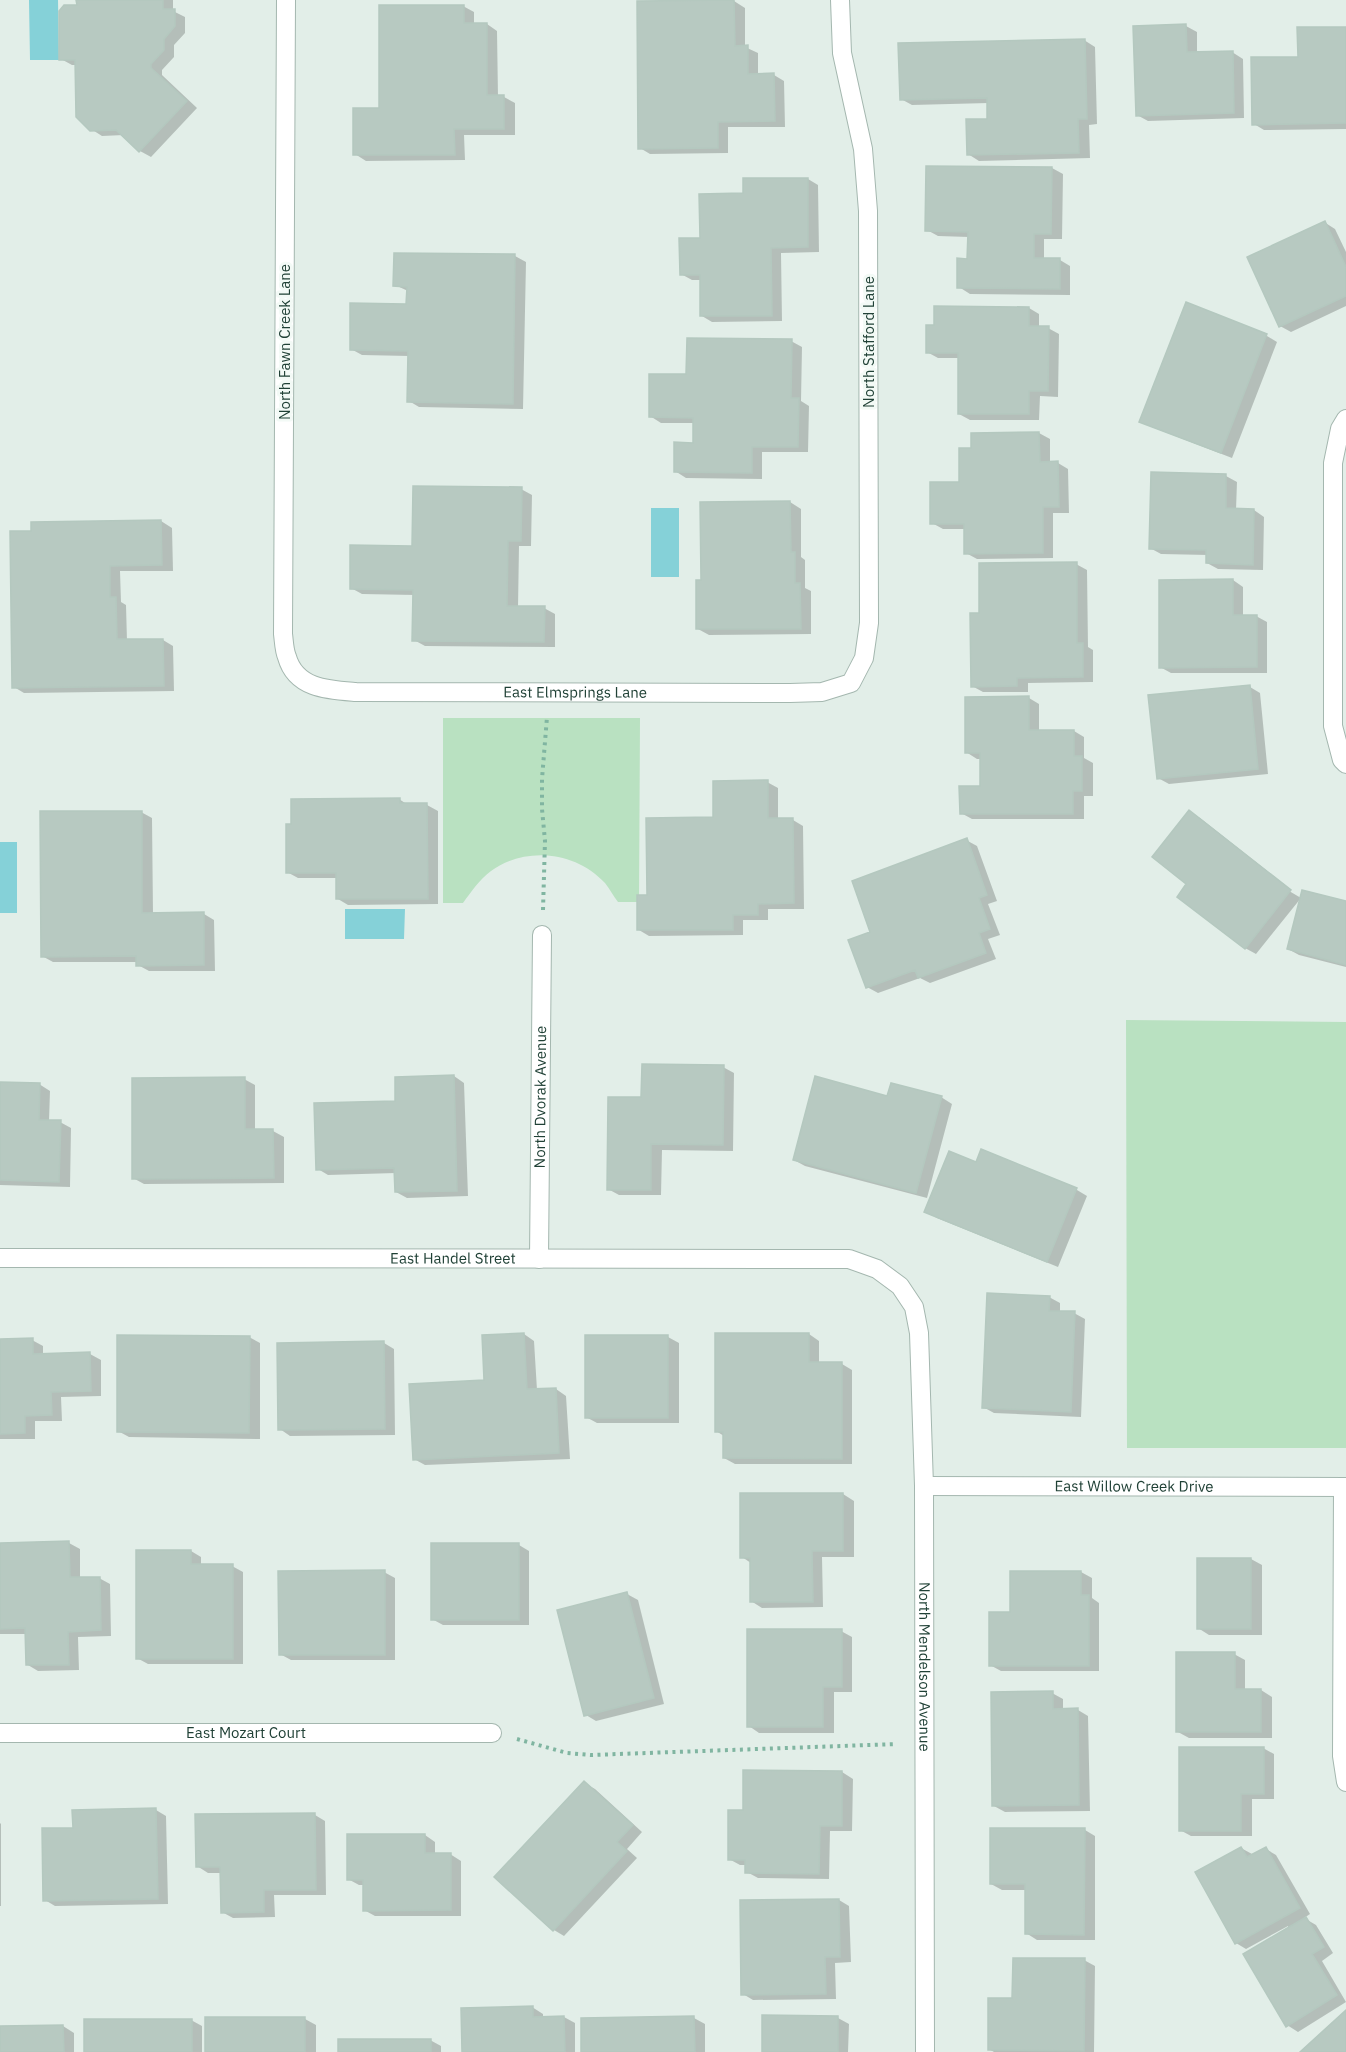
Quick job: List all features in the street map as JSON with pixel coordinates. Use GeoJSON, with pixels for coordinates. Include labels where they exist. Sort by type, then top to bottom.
{"type":"FeatureCollection","features":[{"type":"Feature","properties":{"kind":"street","name":"North Fawn Creek Lane"},"geometry":{"type":"LineString","coordinates":[[286,0],[284,634],[287,659],[300,680]]}},
{"type":"Feature","properties":{"kind":"street","name":"North Stafford Lane"},"geometry":{"type":"LineString","coordinates":[[840,0],[842,53],[863,149],[868,212],[869,622],[864,658],[851,683]]}},
{"type":"Feature","properties":{"kind":"street"},"geometry":{"type":"LineString","coordinates":[[1346,419],[1340,429],[1333,463],[1333,726],[1342,760],[1346,764]]}},
{"type":"Feature","properties":{"kind":"street","name":"East Elmsprings Lane"},"geometry":{"type":"LineString","coordinates":[[300,680],[325,690],[356,692],[790,693],[822,692],[851,683]]}},
{"type":"Feature","properties":{"kind":"street","name":"North Dvorak Avenue"},"geometry":{"type":"LineString","coordinates":[[539,1259],[542,935]]}},
{"type":"Feature","properties":{"kind":"street","name":"East Handel Street"},"geometry":{"type":"LineString","coordinates":[[0,1258],[849,1259],[878,1269],[900,1286]]}},
{"type":"Feature","properties":{"kind":"street","name":"North Mendelson Avenue"},"geometry":{"type":"LineString","coordinates":[[900,1286],[914,1306],[920,1333],[924,1486],[925,2052]]}},
{"type":"Feature","properties":{"kind":"street","name":"East Willow Creek Drive"},"geometry":{"type":"LineString","coordinates":[[924,1486],[1344,1487]]}},
{"type":"Feature","properties":{"kind":"street"},"geometry":{"type":"LineString","coordinates":[[1344,1487],[1342,1756],[1346,1782]]}},
{"type":"Feature","properties":{"kind":"street","name":"East Mozart Court"},"geometry":{"type":"LineString","coordinates":[[0,1733],[492,1733]]}},
{"type":"Feature","properties":{"kind":"path"},"geometry":{"type":"LineString","coordinates":[[542,935],[545,866],[542,779],[546,745],[547,692]]}},
{"type":"Feature","properties":{"kind":"path"},"geometry":{"type":"LineString","coordinates":[[492,1733],[567,1753],[591,1755],[925,1743]]}},
{"type":"Feature","properties":{"kind":"green space"},"geometry":{"type":"Polygon","coordinates":[[[443,718],[640,718],[639,902],[618,902],[605,883],[580,864],[550,856],[534,855],[504,863],[491,871],[463,903],[443,903],[443,718]]]}},
{"type":"Feature","properties":{"kind":"green space"},"geometry":{"type":"Polygon","coordinates":[[[1126,1020],[1346,1022],[1346,1448],[1127,1448],[1126,1020]]]}},
{"type":"Feature","properties":{"kind":"water"},"geometry":{"type":"Polygon","coordinates":[[[29,0],[58,0],[59,60],[30,60],[29,0]]]}},
{"type":"Feature","properties":{"kind":"water"},"geometry":{"type":"Polygon","coordinates":[[[651,508],[679,508],[679,577],[651,577],[651,508]]]}},
{"type":"Feature","properties":{"kind":"water"},"geometry":{"type":"Polygon","coordinates":[[[0,842],[17,842],[17,913],[0,913],[0,842]]]}},
{"type":"Feature","properties":{"kind":"water"},"geometry":{"type":"Polygon","coordinates":[[[345,909],[405,909],[404,939],[345,939],[345,909]]]}},
{"type":"Feature","properties":{"kind":"building"},"geometry":{"type":"Polygon","coordinates":[[[76,0],[163,0],[163,9],[175,9],[175,26],[164,39],[164,50],[151,64],[151,68],[187,101],[139,152],[116,130],[90,131],[76,117],[75,60],[59,60],[59,11],[64,5],[77,5],[76,0]]]}},
{"type":"Feature","properties":{"kind":"building"},"geometry":{"type":"Polygon","coordinates":[[[734,0],[735,46],[748,45],[748,74],[774,73],[775,121],[718,122],[718,148],[638,149],[637,1],[734,0]]]}},
{"type":"Feature","properties":{"kind":"building"},"geometry":{"type":"Polygon","coordinates":[[[379,5],[464,5],[464,23],[487,23],[487,95],[504,95],[504,129],[454,129],[455,155],[353,155],[353,108],[379,108],[379,5]]]}},
{"type":"Feature","properties":{"kind":"building"},"geometry":{"type":"Polygon","coordinates":[[[1186,24],[1187,52],[1233,51],[1234,113],[1136,116],[1133,26],[1186,24]]]}},
{"type":"Feature","properties":{"kind":"building"},"geometry":{"type":"Polygon","coordinates":[[[1297,27],[1346,27],[1346,123],[1252,125],[1251,57],[1298,57],[1297,27]]]}},
{"type":"Feature","properties":{"kind":"building"},"geometry":{"type":"Polygon","coordinates":[[[1085,39],[1087,119],[1078,119],[1079,153],[967,155],[966,119],[987,119],[987,98],[900,100],[898,43],[1085,39]]]}},
{"type":"Feature","properties":{"kind":"building"},"geometry":{"type":"Polygon","coordinates":[[[926,166],[1052,167],[1051,234],[1034,234],[1034,258],[1060,258],[1060,289],[957,288],[957,258],[967,259],[968,232],[925,231],[926,166]]]}},
{"type":"Feature","properties":{"kind":"building"},"geometry":{"type":"Polygon","coordinates":[[[743,178],[808,178],[808,247],[771,248],[772,316],[700,316],[700,275],[680,275],[679,238],[700,238],[699,194],[743,193],[743,178]]]}},
{"type":"Feature","properties":{"kind":"building"},"geometry":{"type":"Polygon","coordinates":[[[1325,221],[1346,267],[1346,296],[1279,327],[1247,257],[1325,221]]]}},
{"type":"Feature","properties":{"kind":"building"},"geometry":{"type":"Polygon","coordinates":[[[394,253],[515,254],[513,404],[407,402],[408,351],[350,350],[350,303],[406,304],[407,287],[393,286],[394,253]]]}},
{"type":"Feature","properties":{"kind":"building"},"geometry":{"type":"Polygon","coordinates":[[[1186,302],[1267,334],[1221,453],[1139,422],[1186,302]]]}},
{"type":"Feature","properties":{"kind":"building"},"geometry":{"type":"Polygon","coordinates":[[[934,306],[1029,307],[1029,326],[1049,326],[1048,391],[1029,391],[1029,414],[958,414],[958,353],[926,353],[926,325],[934,325],[934,306]]]}},
{"type":"Feature","properties":{"kind":"building"},"geometry":{"type":"Polygon","coordinates":[[[687,338],[792,339],[791,398],[799,398],[798,447],[752,447],[752,473],[674,472],[674,442],[693,443],[693,418],[649,417],[649,374],[686,374],[687,338]]]}},
{"type":"Feature","properties":{"kind":"building"},"geometry":{"type":"Polygon","coordinates":[[[1039,432],[1040,462],[1058,461],[1059,507],[1043,507],[1043,553],[964,554],[964,524],[930,524],[930,482],[959,482],[959,448],[971,448],[971,433],[1039,432]]]}},
{"type":"Feature","properties":{"kind":"building"},"geometry":{"type":"Polygon","coordinates":[[[1151,472],[1226,474],[1226,508],[1254,509],[1253,565],[1206,563],[1206,550],[1149,549],[1151,472]]]}},
{"type":"Feature","properties":{"kind":"building"},"geometry":{"type":"Polygon","coordinates":[[[413,486],[522,487],[521,541],[508,541],[507,606],[545,606],[544,642],[412,641],[413,590],[350,589],[350,545],[412,546],[413,486]]]}},
{"type":"Feature","properties":{"kind":"building"},"geometry":{"type":"Polygon","coordinates":[[[790,501],[791,552],[795,552],[795,583],[800,583],[801,629],[696,629],[696,580],[701,580],[700,502],[790,501]]]}},
{"type":"Feature","properties":{"kind":"building"},"geometry":{"type":"Polygon","coordinates":[[[161,520],[162,565],[110,566],[110,597],[116,597],[117,639],[163,639],[164,686],[12,688],[10,531],[31,531],[31,522],[161,520]]]}},
{"type":"Feature","properties":{"kind":"building"},"geometry":{"type":"Polygon","coordinates":[[[1077,562],[1077,643],[1083,643],[1083,677],[1017,678],[1017,686],[971,687],[970,613],[979,613],[979,563],[1077,562]]]}},
{"type":"Feature","properties":{"kind":"building"},"geometry":{"type":"Polygon","coordinates":[[[1233,579],[1233,615],[1257,615],[1257,667],[1159,668],[1159,580],[1233,579]]]}},
{"type":"Feature","properties":{"kind":"building"},"geometry":{"type":"Polygon","coordinates":[[[1250,685],[1258,769],[1157,779],[1148,695],[1250,685]]]}},
{"type":"Feature","properties":{"kind":"building"},"geometry":{"type":"Polygon","coordinates":[[[1029,696],[1029,730],[1074,730],[1074,756],[1082,756],[1082,791],[1073,791],[1073,814],[960,814],[959,786],[980,786],[980,753],[965,753],[965,697],[1029,696]]]}},
{"type":"Feature","properties":{"kind":"building"},"geometry":{"type":"Polygon","coordinates":[[[768,780],[768,818],[793,818],[794,903],[758,904],[758,915],[733,915],[733,930],[637,930],[637,895],[647,895],[646,818],[713,817],[713,781],[768,780]]]}},
{"type":"Feature","properties":{"kind":"building"},"geometry":{"type":"Polygon","coordinates":[[[400,798],[400,803],[427,803],[428,899],[336,899],[336,873],[286,873],[286,824],[291,824],[291,799],[400,798]]]}},
{"type":"Feature","properties":{"kind":"building"},"geometry":{"type":"Polygon","coordinates":[[[1189,810],[1291,890],[1245,949],[1177,897],[1186,884],[1152,857],[1189,810]]]}},
{"type":"Feature","properties":{"kind":"building"},"geometry":{"type":"Polygon","coordinates":[[[40,811],[142,811],[142,913],[204,912],[204,965],[136,966],[136,956],[41,957],[40,811]]]}},
{"type":"Feature","properties":{"kind":"building"},"geometry":{"type":"Polygon","coordinates":[[[967,838],[987,895],[979,898],[990,929],[979,933],[986,953],[918,978],[915,970],[866,988],[848,940],[870,932],[852,881],[967,838]]]}},
{"type":"Feature","properties":{"kind":"building"},"geometry":{"type":"Polygon","coordinates":[[[1302,890],[1346,901],[1346,965],[1287,949],[1302,890]]]}},
{"type":"Feature","properties":{"kind":"building"},"geometry":{"type":"Polygon","coordinates":[[[642,1064],[724,1065],[723,1145],[651,1144],[651,1190],[607,1190],[608,1097],[641,1097],[642,1064]]]}},
{"type":"Feature","properties":{"kind":"building"},"geometry":{"type":"Polygon","coordinates":[[[454,1075],[457,1191],[395,1192],[394,1168],[316,1170],[314,1103],[395,1101],[395,1077],[454,1075]]]}},
{"type":"Feature","properties":{"kind":"building"},"geometry":{"type":"Polygon","coordinates":[[[815,1076],[887,1096],[891,1083],[942,1096],[916,1193],[793,1160],[815,1076]]]}},
{"type":"Feature","properties":{"kind":"building"},"geometry":{"type":"Polygon","coordinates":[[[245,1077],[245,1129],[273,1129],[274,1178],[132,1179],[132,1078],[245,1077]]]}},
{"type":"Feature","properties":{"kind":"building"},"geometry":{"type":"Polygon","coordinates":[[[0,1082],[40,1083],[39,1120],[61,1120],[59,1182],[0,1180],[0,1082]]]}},
{"type":"Feature","properties":{"kind":"building"},"geometry":{"type":"Polygon","coordinates":[[[981,1149],[1077,1188],[1047,1262],[924,1212],[949,1151],[976,1162],[981,1149]]]}},
{"type":"Feature","properties":{"kind":"building"},"geometry":{"type":"Polygon","coordinates":[[[987,1293],[1050,1296],[1049,1311],[1075,1311],[1071,1412],[982,1408],[987,1293]]]}},
{"type":"Feature","properties":{"kind":"building"},"geometry":{"type":"Polygon","coordinates":[[[524,1333],[527,1389],[556,1388],[559,1453],[413,1460],[409,1384],[484,1380],[482,1335],[524,1333]]]}},
{"type":"Feature","properties":{"kind":"building"},"geometry":{"type":"Polygon","coordinates":[[[715,1333],[809,1333],[809,1362],[842,1362],[842,1459],[723,1458],[723,1432],[715,1432],[715,1333]]]}},
{"type":"Feature","properties":{"kind":"building"},"geometry":{"type":"Polygon","coordinates":[[[117,1335],[250,1336],[249,1433],[117,1432],[117,1335]]]}},
{"type":"Feature","properties":{"kind":"building"},"geometry":{"type":"Polygon","coordinates":[[[585,1335],[668,1335],[668,1418],[585,1418],[585,1335]]]}},
{"type":"Feature","properties":{"kind":"building"},"geometry":{"type":"Polygon","coordinates":[[[33,1338],[33,1354],[90,1352],[91,1391],[51,1392],[52,1415],[25,1416],[25,1433],[0,1434],[0,1339],[33,1338]]]}},
{"type":"Feature","properties":{"kind":"building"},"geometry":{"type":"Polygon","coordinates":[[[384,1341],[385,1429],[278,1430],[277,1343],[384,1341]]]}},
{"type":"Feature","properties":{"kind":"building"},"geometry":{"type":"Polygon","coordinates":[[[740,1493],[843,1493],[843,1551],[812,1551],[813,1602],[750,1602],[750,1558],[740,1558],[740,1493]]]}},
{"type":"Feature","properties":{"kind":"building"},"geometry":{"type":"Polygon","coordinates":[[[69,1541],[70,1577],[100,1577],[101,1630],[68,1632],[69,1665],[26,1665],[25,1628],[0,1629],[0,1543],[69,1541]]]}},
{"type":"Feature","properties":{"kind":"building"},"geometry":{"type":"Polygon","coordinates":[[[431,1543],[519,1543],[519,1620],[431,1620],[431,1543]]]}},
{"type":"Feature","properties":{"kind":"building"},"geometry":{"type":"Polygon","coordinates":[[[136,1550],[191,1550],[191,1564],[233,1564],[233,1659],[136,1659],[136,1550]]]}},
{"type":"Feature","properties":{"kind":"building"},"geometry":{"type":"Polygon","coordinates":[[[1197,1558],[1251,1558],[1251,1629],[1197,1629],[1197,1558]]]}},
{"type":"Feature","properties":{"kind":"building"},"geometry":{"type":"Polygon","coordinates":[[[385,1570],[385,1655],[279,1655],[278,1571],[385,1570]]]}},
{"type":"Feature","properties":{"kind":"building"},"geometry":{"type":"Polygon","coordinates":[[[1010,1571],[1081,1571],[1081,1595],[1089,1595],[1089,1666],[989,1666],[989,1612],[1010,1612],[1010,1571]]]}},
{"type":"Feature","properties":{"kind":"building"},"geometry":{"type":"Polygon","coordinates":[[[627,1592],[654,1698],[584,1716],[557,1610],[627,1592]]]}},
{"type":"Feature","properties":{"kind":"building"},"geometry":{"type":"Polygon","coordinates":[[[747,1629],[842,1629],[842,1687],[823,1687],[823,1727],[747,1727],[747,1629]]]}},
{"type":"Feature","properties":{"kind":"building"},"geometry":{"type":"Polygon","coordinates":[[[1176,1652],[1235,1652],[1235,1689],[1261,1689],[1261,1732],[1176,1732],[1176,1652]]]}},
{"type":"Feature","properties":{"kind":"building"},"geometry":{"type":"Polygon","coordinates":[[[1053,1691],[1053,1709],[1078,1708],[1079,1805],[992,1806],[991,1692],[1053,1691]]]}},
{"type":"Feature","properties":{"kind":"building"},"geometry":{"type":"Polygon","coordinates":[[[1179,1747],[1264,1747],[1264,1794],[1241,1794],[1241,1831],[1179,1831],[1179,1747]]]}},
{"type":"Feature","properties":{"kind":"building"},"geometry":{"type":"Polygon","coordinates":[[[743,1770],[842,1771],[842,1826],[820,1826],[819,1874],[745,1873],[745,1860],[728,1860],[728,1810],[743,1810],[743,1770]]]}},
{"type":"Feature","properties":{"kind":"building"},"geometry":{"type":"Polygon","coordinates":[[[584,1781],[633,1825],[617,1842],[627,1851],[553,1931],[494,1877],[584,1781]]]}},
{"type":"Feature","properties":{"kind":"building"},"geometry":{"type":"Polygon","coordinates":[[[156,1808],[158,1899],[43,1901],[42,1828],[73,1828],[72,1810],[156,1808]]]}},
{"type":"Feature","properties":{"kind":"building"},"geometry":{"type":"Polygon","coordinates":[[[315,1813],[316,1890],[264,1890],[264,1912],[221,1913],[220,1867],[196,1867],[195,1814],[315,1813]]]}},
{"type":"Feature","properties":{"kind":"building"},"geometry":{"type":"Polygon","coordinates":[[[990,1828],[1085,1828],[1084,1935],[1025,1934],[1025,1884],[990,1884],[990,1828]]]}},
{"type":"Feature","properties":{"kind":"building"},"geometry":{"type":"Polygon","coordinates":[[[347,1834],[425,1834],[425,1853],[451,1853],[451,1910],[363,1911],[363,1880],[347,1880],[347,1834]]]}},
{"type":"Feature","properties":{"kind":"building"},"geometry":{"type":"Polygon","coordinates":[[[1241,1847],[1247,1857],[1266,1847],[1300,1908],[1235,1944],[1195,1872],[1241,1847]]]}},
{"type":"Feature","properties":{"kind":"building"},"geometry":{"type":"Polygon","coordinates":[[[839,1899],[840,1957],[825,1957],[826,1994],[741,1995],[740,1900],[839,1899]]]}},
{"type":"Feature","properties":{"kind":"building"},"geometry":{"type":"Polygon","coordinates":[[[1306,1917],[1324,1947],[1312,1954],[1337,1995],[1286,2027],[1243,1954],[1306,1917]]]}},
{"type":"Feature","properties":{"kind":"building"},"geometry":{"type":"Polygon","coordinates":[[[1013,1958],[1085,1958],[1084,2051],[988,2050],[988,1998],[1012,1998],[1013,1958]]]}},
{"type":"Feature","properties":{"kind":"building"},"geometry":{"type":"Polygon","coordinates":[[[533,2006],[533,2017],[564,2016],[565,2052],[462,2052],[461,2008],[533,2006]]]}},
{"type":"Feature","properties":{"kind":"building"},"geometry":{"type":"Polygon","coordinates":[[[1346,2010],[1346,2052],[1300,2052],[1346,2010]]]}},
{"type":"Feature","properties":{"kind":"building"},"geometry":{"type":"Polygon","coordinates":[[[762,2015],[838,2016],[838,2052],[762,2052],[762,2015]]]}},
{"type":"Feature","properties":{"kind":"building"},"geometry":{"type":"Polygon","coordinates":[[[694,2016],[695,2052],[581,2052],[581,2018],[694,2016]]]}},
{"type":"Feature","properties":{"kind":"building"},"geometry":{"type":"Polygon","coordinates":[[[205,2017],[305,2017],[305,2052],[205,2052],[205,2017]]]}},
{"type":"Feature","properties":{"kind":"building"},"geometry":{"type":"Polygon","coordinates":[[[84,2019],[192,2019],[192,2052],[84,2052],[84,2019]]]}},
{"type":"Feature","properties":{"kind":"building"},"geometry":{"type":"Polygon","coordinates":[[[63,2025],[64,2052],[0,2052],[0,2026],[63,2025]]]}},
{"type":"Feature","properties":{"kind":"building"},"geometry":{"type":"Polygon","coordinates":[[[338,2039],[431,2039],[431,2052],[338,2052],[338,2039]]]}}]}
